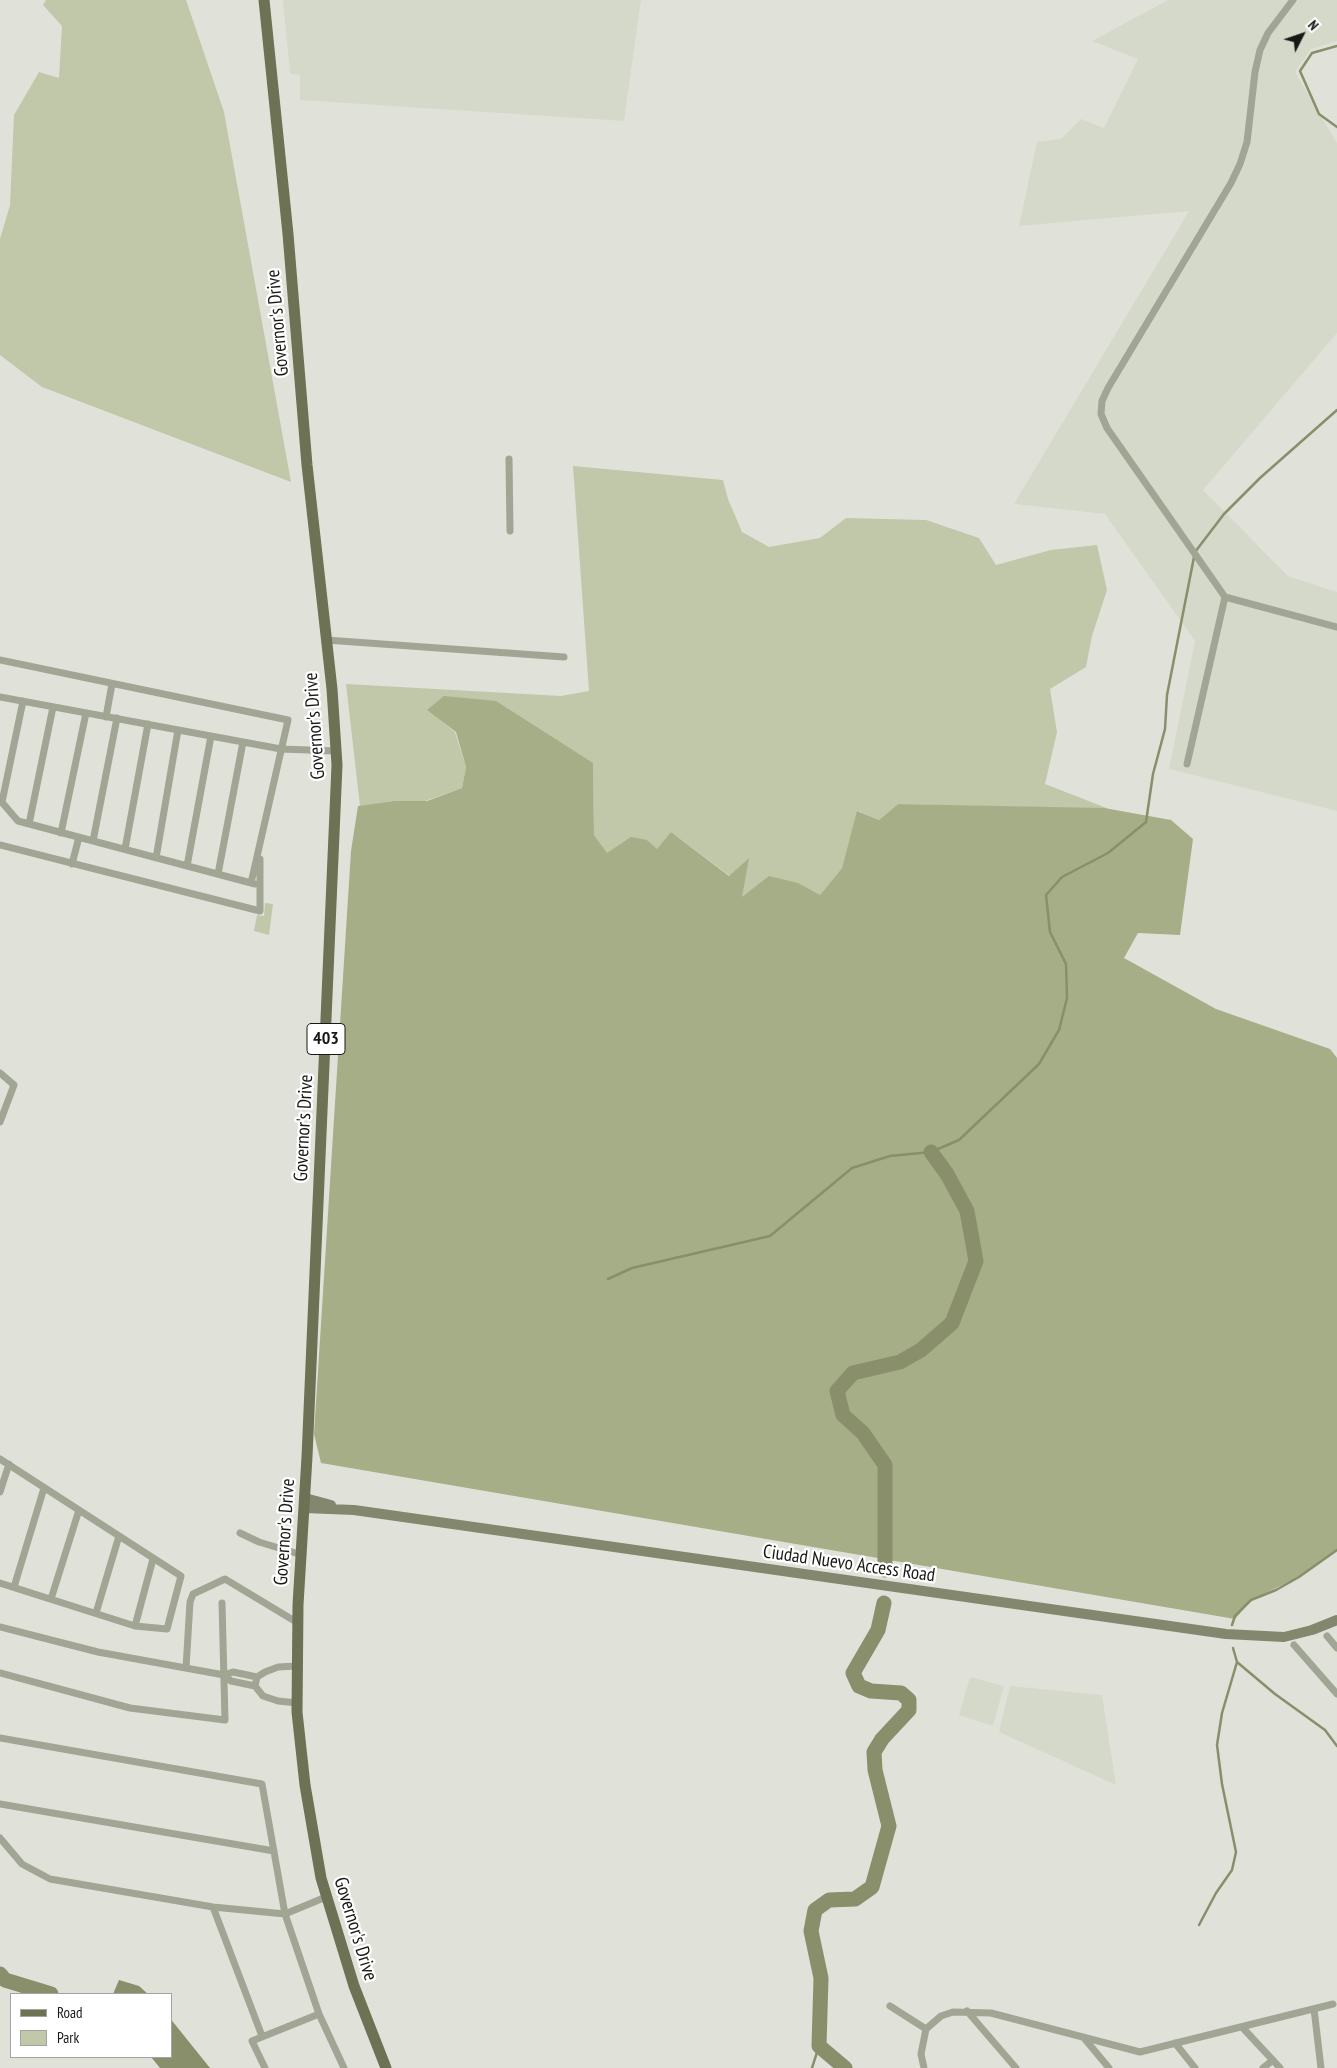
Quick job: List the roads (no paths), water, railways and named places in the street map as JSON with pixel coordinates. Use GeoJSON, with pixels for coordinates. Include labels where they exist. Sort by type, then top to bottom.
{"type":"FeatureCollection","features":[{"type":"Feature","properties":{"kind":"main road","name":"Governor's Drive"},"geometry":{"type":"LineString","coordinates":[[264,0],[288,234],[307,465],[336,751],[337,811],[298,1623],[297,1703],[311,1827],[326,1896],[354,1986],[386,2068]]}},
{"type":"Feature","properties":{"kind":"street"},"geometry":{"type":"LineString","coordinates":[[1293,0],[1268,33],[1260,50],[1255,72],[1247,142],[1240,164],[1102,401],[1102,414],[1107,428],[1226,597],[1337,627]]}},
{"type":"Feature","properties":{"kind":"street"},"geometry":{"type":"LineString","coordinates":[[509,460],[510,532]]}},
{"type":"Feature","properties":{"kind":"street"},"geometry":{"type":"LineString","coordinates":[[1187,764],[1226,597]]}},
{"type":"Feature","properties":{"kind":"street"},"geometry":{"type":"LineString","coordinates":[[326,640],[564,657]]}},
{"type":"Feature","properties":{"kind":"street"},"geometry":{"type":"LineString","coordinates":[[0,660],[288,720],[251,883]]}},
{"type":"Feature","properties":{"kind":"street"},"geometry":{"type":"LineString","coordinates":[[106,716],[112,684]]}},
{"type":"Feature","properties":{"kind":"street"},"geometry":{"type":"LineString","coordinates":[[0,697],[281,749],[336,751]]}},
{"type":"Feature","properties":{"kind":"street"},"geometry":{"type":"LineString","coordinates":[[23,701],[1,801],[18,821],[260,885]]}},
{"type":"Feature","properties":{"kind":"street"},"geometry":{"type":"LineString","coordinates":[[29,824],[53,706]]}},
{"type":"Feature","properties":{"kind":"street"},"geometry":{"type":"LineString","coordinates":[[62,832],[86,713]]}},
{"type":"Feature","properties":{"kind":"street"},"geometry":{"type":"LineString","coordinates":[[93,841],[117,718]]}},
{"type":"Feature","properties":{"kind":"street"},"geometry":{"type":"LineString","coordinates":[[125,849],[148,724]]}},
{"type":"Feature","properties":{"kind":"street"},"geometry":{"type":"LineString","coordinates":[[156,858],[178,730]]}},
{"type":"Feature","properties":{"kind":"street"},"geometry":{"type":"LineString","coordinates":[[186,866],[211,736]]}},
{"type":"Feature","properties":{"kind":"street"},"geometry":{"type":"LineString","coordinates":[[218,874],[243,742]]}},
{"type":"Feature","properties":{"kind":"street"},"geometry":{"type":"LineString","coordinates":[[72,864],[79,837]]}},
{"type":"Feature","properties":{"kind":"street"},"geometry":{"type":"LineString","coordinates":[[0,845],[260,911],[260,845]]}},
{"type":"Feature","properties":{"kind":"street"},"geometry":{"type":"LineString","coordinates":[[0,1073],[14,1085],[0,1121]]}},
{"type":"Feature","properties":{"kind":"street"},"geometry":{"type":"LineString","coordinates":[[0,1459],[181,1576],[167,1629],[135,1626],[0,1583]]}},
{"type":"Feature","properties":{"kind":"street"},"geometry":{"type":"LineString","coordinates":[[0,1492],[9,1464]]}},
{"type":"Feature","properties":{"kind":"street"},"geometry":{"type":"LineString","coordinates":[[14,1587],[44,1488]]}},
{"type":"Feature","properties":{"kind":"street","name":"Ciudad Nuevo Access Road"},"geometry":{"type":"LineString","coordinates":[[305,1503],[1226,1634],[1284,1637],[1312,1630],[1337,1620]]}},
{"type":"Feature","properties":{"kind":"street"},"geometry":{"type":"LineString","coordinates":[[51,1599],[80,1510]]}},
{"type":"Feature","properties":{"kind":"street"},"geometry":{"type":"LineString","coordinates":[[240,1533],[259,1542],[302,1555]]}},
{"type":"Feature","properties":{"kind":"street"},"geometry":{"type":"LineString","coordinates":[[96,1613],[119,1536]]}},
{"type":"Feature","properties":{"kind":"street"},"geometry":{"type":"LineString","coordinates":[[135,1626],[154,1558]]}},
{"type":"Feature","properties":{"kind":"street"},"geometry":{"type":"LineString","coordinates":[[186,1668],[190,1602],[193,1594],[225,1579],[298,1623]]}},
{"type":"Feature","properties":{"kind":"street"},"geometry":{"type":"LineString","coordinates":[[0,1673],[130,1708],[226,1720],[222,1603]]}},
{"type":"Feature","properties":{"kind":"street"},"geometry":{"type":"LineString","coordinates":[[0,1627],[98,1652],[224,1675],[233,1672],[257,1677],[278,1667],[298,1666]]}},
{"type":"Feature","properties":{"kind":"street"},"geometry":{"type":"LineString","coordinates":[[1328,1636],[1337,1648]]}},
{"type":"Feature","properties":{"kind":"street"},"geometry":{"type":"LineString","coordinates":[[1294,1645],[1337,1694]]}},
{"type":"Feature","properties":{"kind":"street"},"geometry":{"type":"LineString","coordinates":[[224,1675],[231,1681],[255,1686],[263,1696],[278,1701],[297,1703]]}},
{"type":"Feature","properties":{"kind":"street"},"geometry":{"type":"LineString","coordinates":[[255,1686],[257,1677]]}},
{"type":"Feature","properties":{"kind":"street"},"geometry":{"type":"LineString","coordinates":[[0,1738],[262,1784],[285,1914],[319,2014],[344,2068]]}},
{"type":"Feature","properties":{"kind":"street"},"geometry":{"type":"LineString","coordinates":[[0,1804],[274,1851]]}},
{"type":"Feature","properties":{"kind":"street"},"geometry":{"type":"LineString","coordinates":[[0,1838],[22,1864],[50,1879],[213,1907],[285,1914],[326,1896]]}},
{"type":"Feature","properties":{"kind":"street"},"geometry":{"type":"LineString","coordinates":[[213,1907],[262,2036]]}},
{"type":"Feature","properties":{"kind":"street"},"geometry":{"type":"LineString","coordinates":[[924,2068],[921,2054],[926,2029],[941,2016],[953,2012],[991,2013],[1140,2052],[1333,2004]]}},
{"type":"Feature","properties":{"kind":"street"},"geometry":{"type":"LineString","coordinates":[[890,2006],[926,2029]]}},
{"type":"Feature","properties":{"kind":"street"},"geometry":{"type":"LineString","coordinates":[[1314,2009],[1320,2068]]}},
{"type":"Feature","properties":{"kind":"street"},"geometry":{"type":"LineString","coordinates":[[967,2011],[1016,2068]]}},
{"type":"Feature","properties":{"kind":"street"},"geometry":{"type":"LineString","coordinates":[[265,2068],[252,2041],[319,2014]]}},
{"type":"Feature","properties":{"kind":"street"},"geometry":{"type":"LineString","coordinates":[[1242,2027],[1280,2068]]}},
{"type":"Feature","properties":{"kind":"street"},"geometry":{"type":"LineString","coordinates":[[1083,2037],[1109,2068]]}},
{"type":"Feature","properties":{"kind":"street"},"geometry":{"type":"LineString","coordinates":[[1175,2043],[1195,2068]]}},
{"type":"Feature","properties":{"kind":"street"},"geometry":{"type":"LineString","coordinates":[[1263,2068],[1273,2060]]}},
{"type":"Feature","properties":{"kind":"waterway"},"geometry":{"type":"LineString","coordinates":[[1337,46],[1312,53],[1300,71],[1319,114],[1337,127]]}},
{"type":"Feature","properties":{"kind":"waterway"},"geometry":{"type":"LineString","coordinates":[[1195,552],[1224,514],[1260,478],[1337,410]]}},
{"type":"Feature","properties":{"kind":"waterway"},"geometry":{"type":"LineString","coordinates":[[608,1279],[632,1268],[770,1236],[852,1168],[890,1156],[931,1152],[959,1140],[1039,1064],[1059,1030],[1067,998],[1066,964],[1050,932],[1046,895],[1062,877],[1108,853],[1146,822],[1153,774],[1165,729],[1167,695],[1194,557]]}},
{"type":"Feature","properties":{"kind":"waterway"},"geometry":{"type":"LineString","coordinates":[[885,1570],[885,1465],[863,1433],[843,1415],[837,1391],[853,1373],[900,1362],[921,1350],[952,1323],[976,1261],[967,1211],[947,1174],[931,1152]]}},
{"type":"Feature","properties":{"kind":"waterway"},"geometry":{"type":"LineString","coordinates":[[1232,1625],[1235,1616],[1251,1600],[1276,1590],[1299,1577],[1337,1550]]}},
{"type":"Feature","properties":{"kind":"waterway"},"geometry":{"type":"LineString","coordinates":[[845,2068],[819,2046],[821,1978],[811,1931],[815,1910],[829,1900],[855,1899],[872,1887],[889,1826],[875,1770],[874,1752],[882,1739],[909,1710],[909,1700],[901,1693],[871,1691],[859,1686],[853,1673],[878,1630],[884,1603]]}},
{"type":"Feature","properties":{"kind":"waterway"},"geometry":{"type":"LineString","coordinates":[[1199,1925],[1216,1893],[1232,1870],[1236,1852],[1222,1784],[1217,1745],[1222,1713],[1237,1662],[1233,1648]]}},
{"type":"Feature","properties":{"kind":"waterway"},"geometry":{"type":"LineString","coordinates":[[1237,1662],[1275,1694],[1325,1730],[1337,1746]]}},
{"type":"Feature","properties":{"kind":"waterway"},"geometry":{"type":"LineString","coordinates":[[0,1974],[5,1980],[48,1993]]}},
{"type":"Feature","properties":{"kind":"waterway"},"geometry":{"type":"LineString","coordinates":[[812,2068],[819,2046]]}}]}
